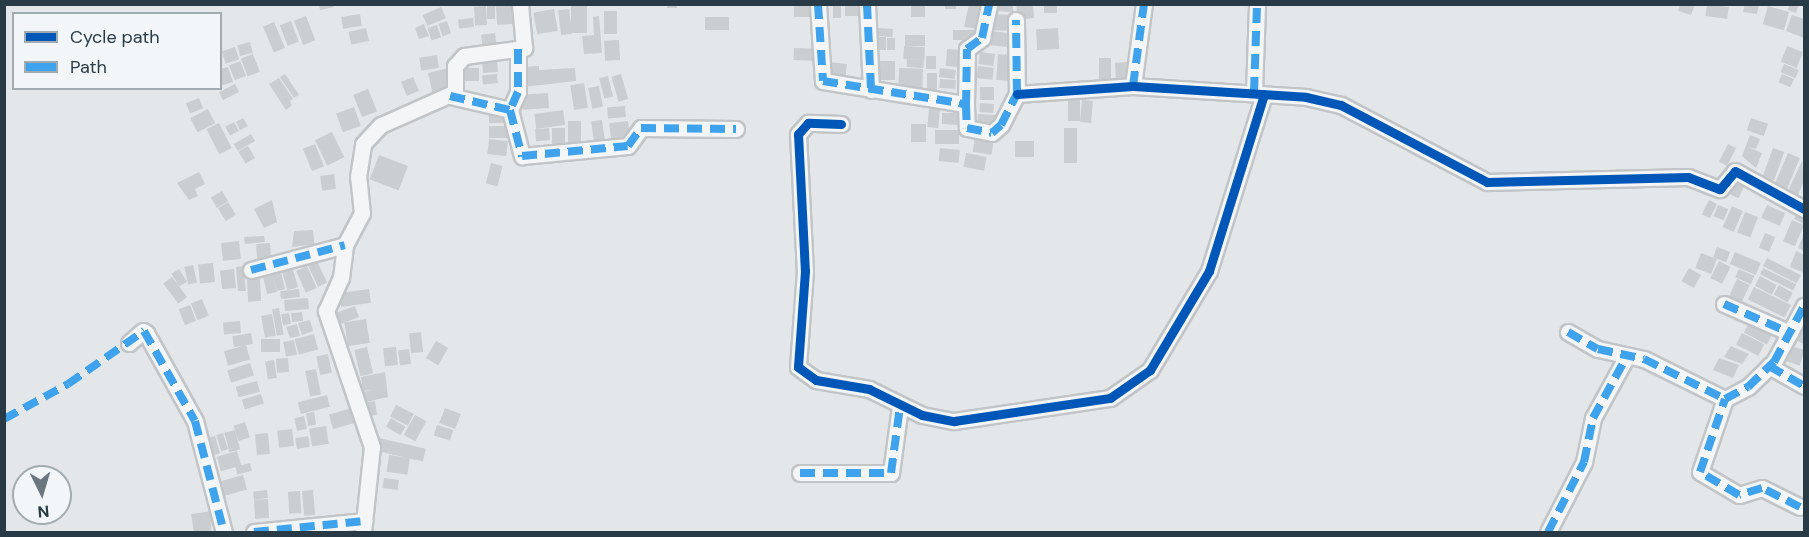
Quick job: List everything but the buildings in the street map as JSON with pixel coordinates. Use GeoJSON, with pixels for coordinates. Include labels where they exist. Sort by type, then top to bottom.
{"type":"FeatureCollection","features":[{"type":"Feature","properties":{"kind":"street"},"geometry":{"type":"LineString","coordinates":[[254,532],[363,527],[372,447],[326,314],[340,278],[345,245],[362,213],[359,160],[368,135],[400,115],[450,96],[456,88],[459,60],[518,49],[526,42],[520,4]]}},
{"type":"Feature","properties":{"kind":"street"},"geometry":{"type":"LineString","coordinates":[[818,4],[823,81],[966,105]]}},
{"type":"Feature","properties":{"kind":"street"},"geometry":{"type":"LineString","coordinates":[[867,4],[871,90]]}},
{"type":"Feature","properties":{"kind":"street"},"geometry":{"type":"LineString","coordinates":[[989,4],[982,39],[967,49],[967,128],[992,133],[1001,125],[1017,94],[1016,20]]}},
{"type":"Feature","properties":{"kind":"street"},"geometry":{"type":"LineString","coordinates":[[1133,86],[1144,4]]}},
{"type":"Feature","properties":{"kind":"street"},"geometry":{"type":"LineString","coordinates":[[841,124],[808,123],[798,134],[805,271],[798,367],[816,380],[869,389],[900,406],[954,420],[1023,412],[1118,396],[1150,370],[1209,271],[1259,93],[1257,4]]}},
{"type":"Feature","properties":{"kind":"street"},"geometry":{"type":"LineString","coordinates":[[518,49],[518,92],[510,110],[520,153],[528,158],[628,146],[641,128],[736,129]]}},
{"type":"Feature","properties":{"kind":"street"},"geometry":{"type":"LineString","coordinates":[[1017,94],[1133,86],[1259,93],[1341,105],[1487,182],[1688,177],[1720,189],[1735,171],[1804,209]]}},
{"type":"Feature","properties":{"kind":"street"},"geometry":{"type":"LineString","coordinates":[[450,96],[510,110]]}},
{"type":"Feature","properties":{"kind":"street"},"geometry":{"type":"LineString","coordinates":[[251,270],[345,245]]}},
{"type":"Feature","properties":{"kind":"street"},"geometry":{"type":"LineString","coordinates":[[1724,304],[1790,333]]}},
{"type":"Feature","properties":{"kind":"street"},"geometry":{"type":"LineString","coordinates":[[1800,507],[1762,488],[1739,495],[1700,474],[1725,399],[1748,387],[1769,366],[1804,306]]}},
{"type":"Feature","properties":{"kind":"street"},"geometry":{"type":"LineString","coordinates":[[129,343],[143,331],[146,333],[195,421],[224,532]]}},
{"type":"Feature","properties":{"kind":"street"},"geometry":{"type":"LineString","coordinates":[[1568,332],[1598,349],[1644,359],[1725,399]]}},
{"type":"Feature","properties":{"kind":"street"},"geometry":{"type":"LineString","coordinates":[[1548,532],[1584,462],[1593,418],[1627,356]]}},
{"type":"Feature","properties":{"kind":"street"},"geometry":{"type":"LineString","coordinates":[[1769,366],[1804,386]]}},
{"type":"Feature","properties":{"kind":"street"},"geometry":{"type":"LineString","coordinates":[[800,473],[891,473],[900,406]]}},
{"type":"Feature","properties":{"kind":"marked path"},"geometry":{"type":"LineString","coordinates":[[818,4],[823,81],[966,105],[967,128],[992,133],[1001,125],[1017,94],[1016,20]]}},
{"type":"Feature","properties":{"kind":"marked path"},"geometry":{"type":"LineString","coordinates":[[867,4],[871,90]]}},
{"type":"Feature","properties":{"kind":"marked path"},"geometry":{"type":"LineString","coordinates":[[966,105],[967,49],[982,38],[989,4]]}},
{"type":"Feature","properties":{"kind":"marked path"},"geometry":{"type":"LineString","coordinates":[[1133,86],[1144,4]]}},
{"type":"Feature","properties":{"kind":"marked path"},"geometry":{"type":"LineString","coordinates":[[1254,92],[1257,4]]}},
{"type":"Feature","properties":{"kind":"marked path"},"geometry":{"type":"LineString","coordinates":[[518,49],[518,92],[510,110],[522,156],[628,146],[641,128],[736,129]]}},
{"type":"Feature","properties":{"kind":"marked path"},"geometry":{"type":"LineString","coordinates":[[450,96],[510,110]]}},
{"type":"Feature","properties":{"kind":"marked path"},"geometry":{"type":"LineString","coordinates":[[251,270],[345,245]]}},
{"type":"Feature","properties":{"kind":"marked path"},"geometry":{"type":"LineString","coordinates":[[1724,304],[1790,333]]}},
{"type":"Feature","properties":{"kind":"marked path"},"geometry":{"type":"LineString","coordinates":[[1800,507],[1762,488],[1739,495],[1700,472],[1725,399],[1748,387],[1774,362],[1804,306]]}},
{"type":"Feature","properties":{"kind":"marked path"},"geometry":{"type":"LineString","coordinates":[[4,419],[68,384],[144,331],[195,421],[224,532]]}},
{"type":"Feature","properties":{"kind":"marked path"},"geometry":{"type":"LineString","coordinates":[[1568,332],[1598,349],[1644,359],[1725,399]]}},
{"type":"Feature","properties":{"kind":"marked path"},"geometry":{"type":"LineString","coordinates":[[1548,532],[1584,462],[1593,418],[1627,356]]}},
{"type":"Feature","properties":{"kind":"marked path"},"geometry":{"type":"LineString","coordinates":[[1769,366],[1804,386]]}},
{"type":"Feature","properties":{"kind":"marked path"},"geometry":{"type":"LineString","coordinates":[[800,473],[891,473],[900,406]]}},
{"type":"Feature","properties":{"kind":"marked path"},"geometry":{"type":"LineString","coordinates":[[254,532],[364,521]]}},
{"type":"Feature","properties":{"kind":"cycle path"},"geometry":{"type":"LineString","coordinates":[[1017,94],[1133,86],[1306,97],[1341,105],[1487,182],[1688,177],[1720,189],[1735,171],[1804,209]]}},
{"type":"Feature","properties":{"kind":"cycle path"},"geometry":{"type":"LineString","coordinates":[[841,124],[808,123],[798,134],[805,271],[798,367],[816,380],[869,389],[922,415],[954,421],[1110,398],[1150,370],[1209,271],[1264,94]]}}]}
